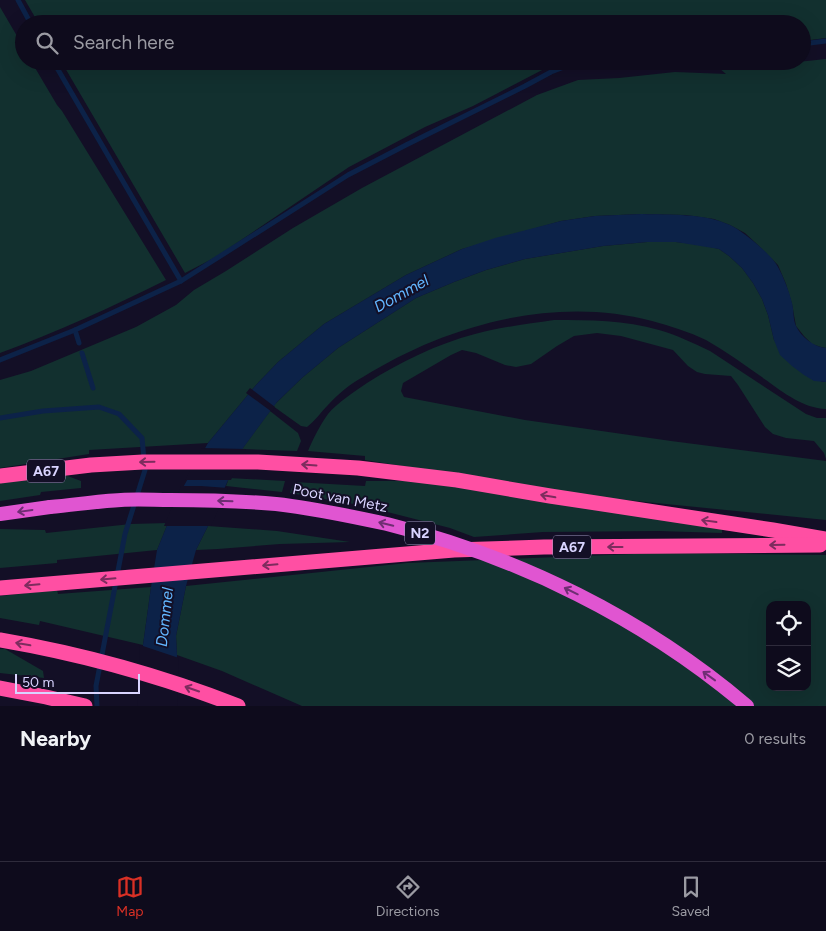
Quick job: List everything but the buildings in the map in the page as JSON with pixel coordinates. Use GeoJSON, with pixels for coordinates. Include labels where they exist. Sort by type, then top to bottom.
{"type":"FeatureCollection","features":[{"type":"Feature","properties":{"kind":"highway","name":"A67"},"geometry":{"type":"LineString","coordinates":[[0,476],[91,465],[143,462],[258,462],[358,468],[456,480],[826,539]]}},
{"type":"Feature","properties":{"kind":"highway","name":"Poot van Metz"},"geometry":{"type":"LineString","coordinates":[[0,514],[121,500],[225,500],[277,504],[323,511],[366,519],[421,533],[451,542],[520,568],[590,600],[652,636],[718,682],[747,706]]}},
{"type":"Feature","properties":{"kind":"highway","name":"A67"},"geometry":{"type":"LineString","coordinates":[[0,588],[454,550],[544,547],[826,545]]}},
{"type":"Feature","properties":{"kind":"highway"},"geometry":{"type":"LineString","coordinates":[[0,640],[47,648],[130,669],[238,706]]}},
{"type":"Feature","properties":{"kind":"highway"},"geometry":{"type":"LineString","coordinates":[[0,688],[85,706]]}},
{"type":"Feature","properties":{"kind":"green space"},"geometry":{"type":"Polygon","coordinates":[[[25,0],[826,0],[826,38],[811,40],[811,15],[34,15],[25,0]]]}},
{"type":"Feature","properties":{"kind":"green space"},"geometry":{"type":"Polygon","coordinates":[[[0,7],[15,33],[15,70],[36,70],[166,280],[84,319],[0,353],[0,7]]]}},
{"type":"Feature","properties":{"kind":"green space"},"geometry":{"type":"Polygon","coordinates":[[[826,59],[826,348],[812,344],[796,326],[792,304],[778,265],[745,233],[714,219],[686,215],[595,216],[561,221],[462,249],[406,275],[324,324],[278,362],[256,385],[208,443],[89,450],[89,454],[0,468],[0,380],[31,371],[136,327],[176,305],[194,290],[293,228],[362,188],[537,95],[578,80],[675,72],[726,74],[721,70],[811,70],[811,61],[826,59]]]}},
{"type":"Feature","properties":{"kind":"green space"},"geometry":{"type":"Polygon","coordinates":[[[66,70],[542,70],[473,106],[425,127],[349,167],[216,257],[185,273],[66,70]]]}},
{"type":"Feature","properties":{"kind":"green space"},"geometry":{"type":"Polygon","coordinates":[[[647,242],[676,242],[719,249],[742,268],[762,299],[774,340],[822,382],[826,382],[826,409],[809,406],[794,399],[721,349],[693,334],[652,321],[615,314],[578,311],[502,320],[465,330],[430,343],[395,359],[344,389],[307,427],[301,426],[273,406],[303,377],[338,348],[416,298],[486,270],[525,259],[603,246],[647,242]]]}},
{"type":"Feature","properties":{"kind":"green space"},"geometry":{"type":"Polygon","coordinates":[[[554,320],[607,321],[633,324],[672,334],[710,351],[806,414],[817,418],[826,418],[826,459],[824,453],[814,441],[786,438],[773,434],[765,427],[731,376],[697,372],[688,366],[673,350],[621,336],[597,333],[574,336],[531,364],[516,367],[462,350],[403,383],[401,391],[404,397],[525,420],[826,461],[826,520],[596,497],[365,460],[365,456],[308,451],[319,427],[328,414],[341,401],[392,368],[419,354],[461,338],[495,329],[554,320]]]}},
{"type":"Feature","properties":{"kind":"green space"},"geometry":{"type":"Polygon","coordinates":[[[270,411],[298,433],[301,441],[297,451],[242,449],[270,411]]]}},
{"type":"Feature","properties":{"kind":"green space"},"geometry":{"type":"Polygon","coordinates":[[[65,475],[81,481],[81,488],[41,492],[40,495],[0,501],[0,480],[65,475]]]}},
{"type":"Feature","properties":{"kind":"green space"},"geometry":{"type":"Polygon","coordinates":[[[229,478],[285,481],[282,492],[226,486],[229,478]]]}},
{"type":"Feature","properties":{"kind":"green space"},"geometry":{"type":"Polygon","coordinates":[[[366,481],[414,481],[456,486],[722,528],[722,533],[659,531],[543,532],[474,537],[450,528],[360,505],[290,493],[294,482],[365,486],[366,481]]]}},
{"type":"Feature","properties":{"kind":"green space"},"geometry":{"type":"Polygon","coordinates":[[[168,523],[157,550],[57,560],[57,563],[0,568],[0,529],[45,530],[46,533],[131,524],[168,523]]]}},
{"type":"Feature","properties":{"kind":"green space"},"geometry":{"type":"Polygon","coordinates":[[[208,526],[277,531],[350,542],[280,544],[196,550],[208,526]]]}},
{"type":"Feature","properties":{"kind":"green space"},"geometry":{"type":"Polygon","coordinates":[[[659,553],[826,555],[826,706],[302,706],[222,671],[177,655],[176,636],[186,586],[407,563],[659,553]]]}},
{"type":"Feature","properties":{"kind":"green space"},"geometry":{"type":"Polygon","coordinates":[[[151,587],[143,645],[40,621],[39,625],[0,618],[0,596],[57,590],[58,594],[151,587]]]}},
{"type":"Feature","properties":{"kind":"green space"},"geometry":{"type":"Polygon","coordinates":[[[0,649],[5,649],[43,671],[44,678],[0,673],[0,649]]]}},
{"type":"Feature","properties":{"kind":"water","name":"Dommel"},"geometry":{"type":"Polygon","coordinates":[[[687,215],[720,221],[736,228],[764,250],[775,262],[788,289],[798,330],[813,344],[826,348],[826,382],[814,381],[780,355],[762,299],[753,283],[742,268],[719,249],[676,242],[647,242],[603,246],[525,259],[486,270],[416,298],[338,348],[303,377],[277,402],[243,448],[196,550],[186,586],[176,636],[177,655],[174,706],[139,706],[143,645],[157,550],[181,491],[208,443],[256,385],[278,362],[324,324],[406,275],[462,249],[495,238],[561,221],[595,216],[687,215]]]}},
{"type":"Feature","properties":{"kind":"pier"},"geometry":{"type":"Polygon","coordinates":[[[250,388],[275,407],[272,412],[246,393],[250,388]]]}},
{"type":"Feature","properties":{"kind":"pier"},"geometry":{"type":"Polygon","coordinates":[[[202,448],[246,449],[231,480],[185,480],[202,448]]]}},
{"type":"Feature","properties":{"kind":"pier"},"geometry":{"type":"Polygon","coordinates":[[[181,486],[228,488],[211,526],[164,526],[181,486]]]}},
{"type":"Feature","properties":{"kind":"pier"},"geometry":{"type":"Polygon","coordinates":[[[140,645],[179,658],[177,706],[137,706],[140,645]]]}},
{"type":"Feature","properties":{"kind":"waterway"},"geometry":{"type":"LineString","coordinates":[[18,0],[26,15]]}},
{"type":"Feature","properties":{"kind":"waterway"},"geometry":{"type":"LineString","coordinates":[[811,43],[826,41]]}},
{"type":"Feature","properties":{"kind":"waterway"},"geometry":{"type":"LineString","coordinates":[[58,70],[181,281]]}},
{"type":"Feature","properties":{"kind":"waterway"},"geometry":{"type":"LineString","coordinates":[[0,360],[75,330],[181,281],[348,175],[556,70]]}},
{"type":"Feature","properties":{"kind":"waterway"},"geometry":{"type":"LineString","coordinates":[[75,330],[79,343]]}},
{"type":"Feature","properties":{"kind":"waterway"},"geometry":{"type":"LineString","coordinates":[[82,353],[93,388]]}},
{"type":"Feature","properties":{"kind":"waterway"},"geometry":{"type":"LineString","coordinates":[[0,418],[43,411],[99,407],[119,414],[142,438],[145,470],[125,534],[96,686],[97,706]]}}]}
